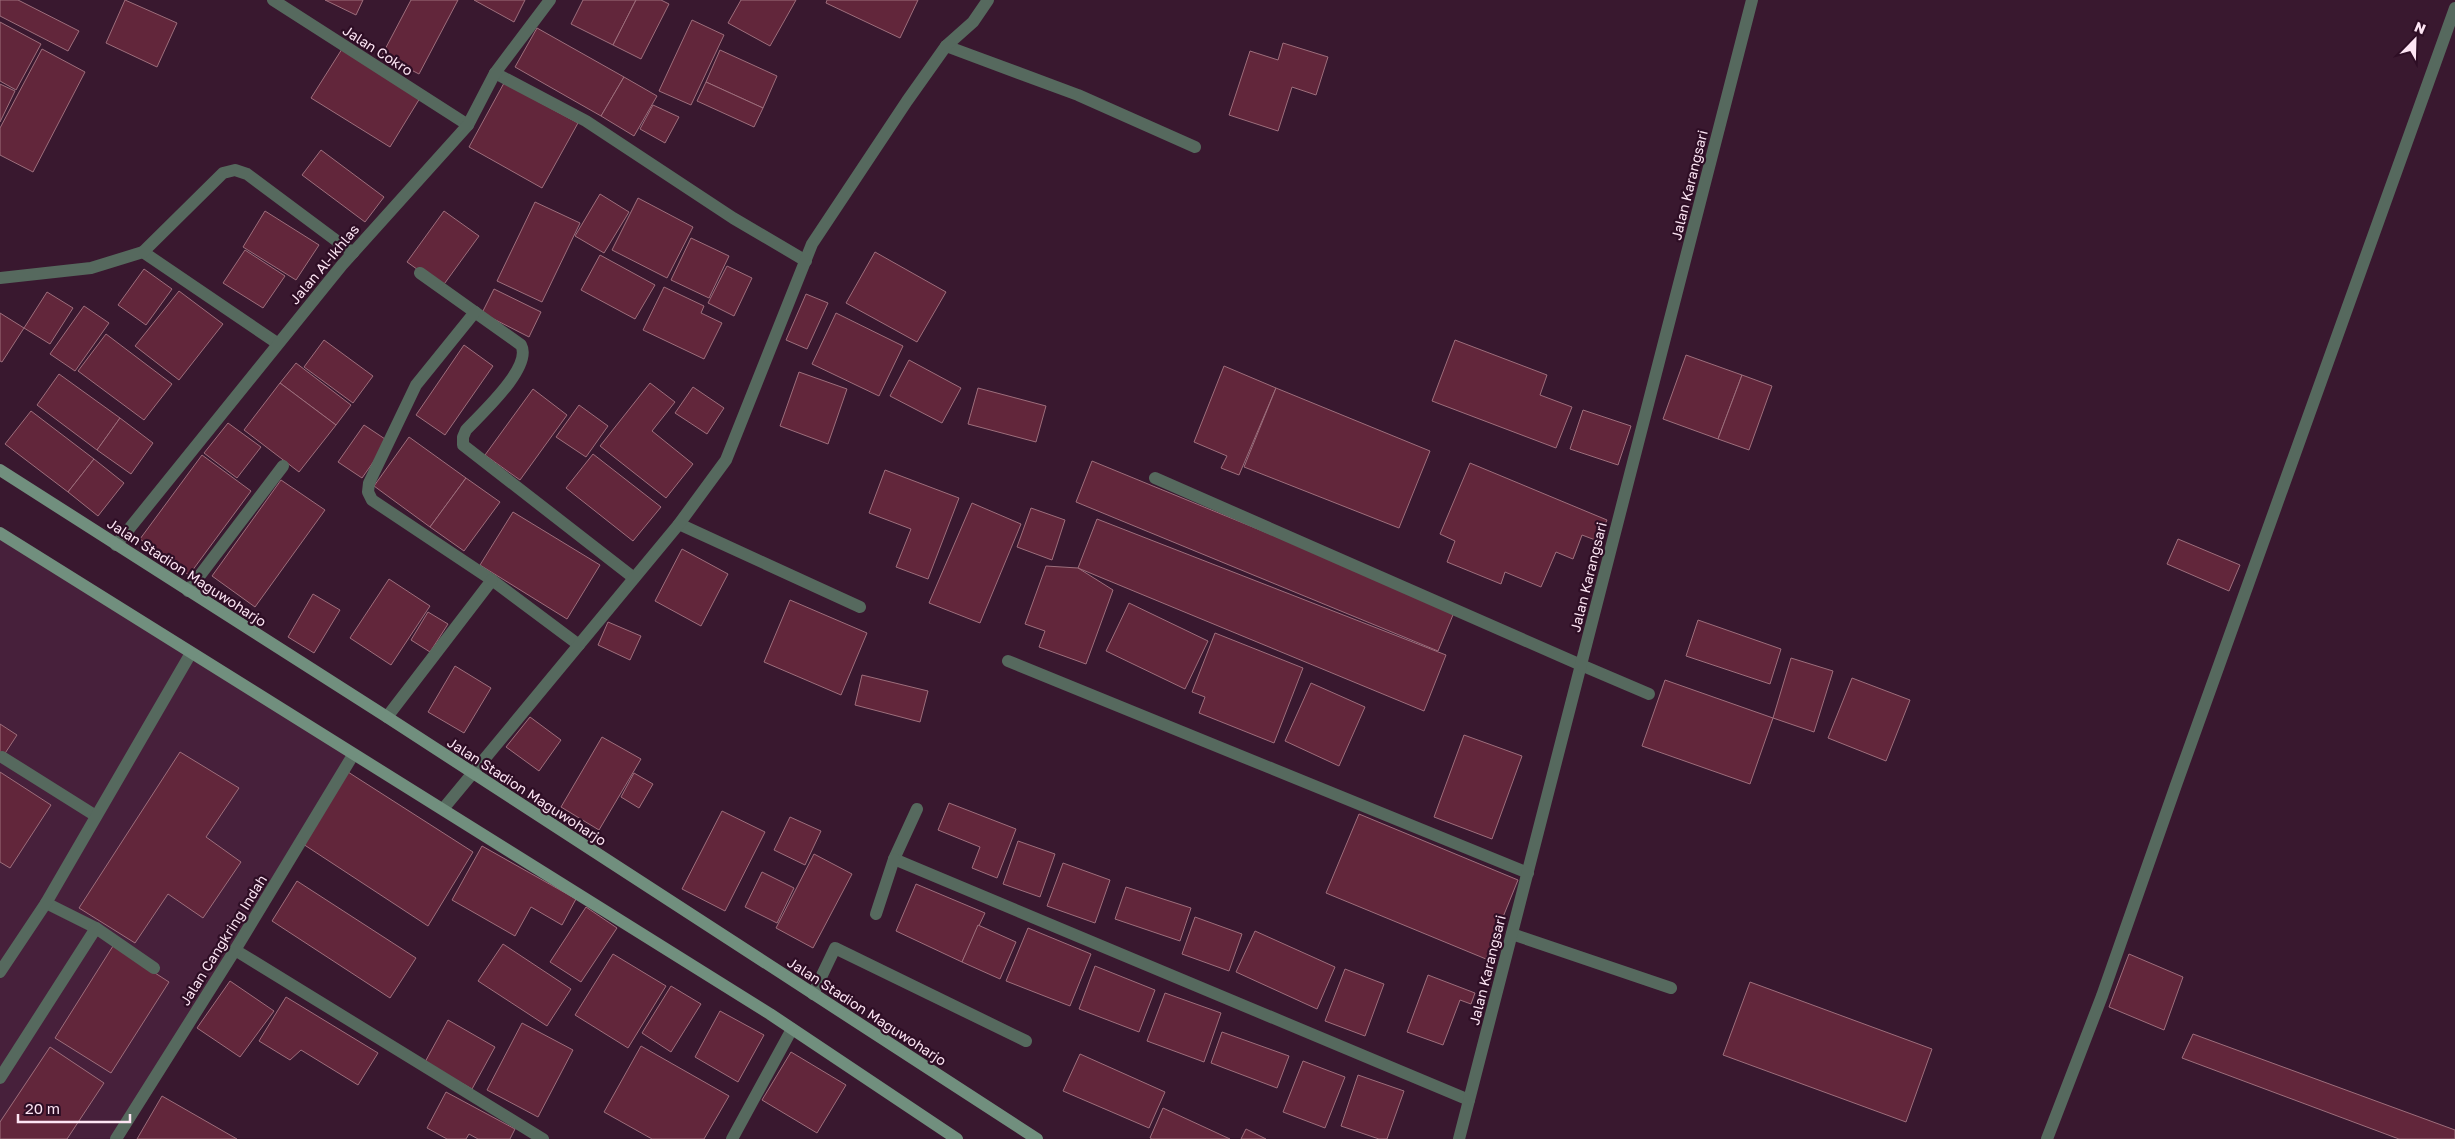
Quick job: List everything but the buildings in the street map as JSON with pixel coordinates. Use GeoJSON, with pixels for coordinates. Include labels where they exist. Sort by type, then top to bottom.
{"type":"FeatureCollection","features":[{"type":"Feature","properties":{"kind":"main road","name":"Jalan Stadion Maguwoharjo"},"geometry":{"type":"LineString","coordinates":[[0,470],[387,717],[472,774],[1037,1139]]}},
{"type":"Feature","properties":{"kind":"main road"},"geometry":{"type":"LineString","coordinates":[[0,533],[792,1029],[957,1139]]}},
{"type":"Feature","properties":{"kind":"street","name":"Jalan Cokro"},"geometry":{"type":"LineString","coordinates":[[273,0],[468,126]]}},
{"type":"Feature","properties":{"kind":"street","name":"Jalan Al-Ikhlas"},"geometry":{"type":"LineString","coordinates":[[116,545],[277,343],[353,253],[468,126],[495,73],[550,0]]}},
{"type":"Feature","properties":{"kind":"street"},"geometry":{"type":"LineString","coordinates":[[443,809],[679,524],[726,460],[812,244],[946,46],[973,22],[988,0]]}},
{"type":"Feature","properties":{"kind":"street","name":"Jalan Karangsari"},"geometry":{"type":"LineString","coordinates":[[1459,1139],[1752,0]]}},
{"type":"Feature","properties":{"kind":"street"},"geometry":{"type":"LineString","coordinates":[[2047,1139],[2102,996],[2455,8]]}},
{"type":"Feature","properties":{"kind":"street"},"geometry":{"type":"LineString","coordinates":[[946,46],[1078,95],[1195,147]]}},
{"type":"Feature","properties":{"kind":"street"},"geometry":{"type":"LineString","coordinates":[[495,73],[586,121],[732,218],[806,261]]}},
{"type":"Feature","properties":{"kind":"street"},"geometry":{"type":"LineString","coordinates":[[0,278],[91,268],[143,252],[224,173],[235,170],[247,174],[353,253]]}},
{"type":"Feature","properties":{"kind":"street"},"geometry":{"type":"LineString","coordinates":[[143,252],[277,343]]}},
{"type":"Feature","properties":{"kind":"street"},"geometry":{"type":"LineString","coordinates":[[420,273],[521,345],[524,352],[521,364],[507,385],[466,430],[463,437],[463,445],[634,578]]}},
{"type":"Feature","properties":{"kind":"street"},"geometry":{"type":"LineString","coordinates":[[474,312],[416,385],[372,475],[368,492],[372,500],[492,580],[579,645]]}},
{"type":"Feature","properties":{"kind":"street"},"geometry":{"type":"LineString","coordinates":[[188,591],[283,466]]}},
{"type":"Feature","properties":{"kind":"street"},"geometry":{"type":"LineString","coordinates":[[1155,478],[1649,694]]}},
{"type":"Feature","properties":{"kind":"street"},"geometry":{"type":"LineString","coordinates":[[679,524],[860,607]]}},
{"type":"Feature","properties":{"kind":"street"},"geometry":{"type":"LineString","coordinates":[[387,717],[492,580]]}},
{"type":"Feature","properties":{"kind":"street"},"geometry":{"type":"LineString","coordinates":[[0,972],[46,903],[191,653]]}},
{"type":"Feature","properties":{"kind":"street"},"geometry":{"type":"LineString","coordinates":[[1008,660],[1528,873]]}},
{"type":"Feature","properties":{"kind":"street","name":"Jalan Cangkring Indah"},"geometry":{"type":"LineString","coordinates":[[116,1139],[235,950],[353,755]]}},
{"type":"Feature","properties":{"kind":"street"},"geometry":{"type":"LineString","coordinates":[[2,757],[96,816]]}},
{"type":"Feature","properties":{"kind":"street"},"geometry":{"type":"LineString","coordinates":[[876,914],[894,859],[917,809]]}},
{"type":"Feature","properties":{"kind":"street"},"geometry":{"type":"LineString","coordinates":[[894,859],[1469,1100]]}},
{"type":"Feature","properties":{"kind":"street"},"geometry":{"type":"LineString","coordinates":[[46,903],[96,928],[154,968]]}},
{"type":"Feature","properties":{"kind":"street"},"geometry":{"type":"LineString","coordinates":[[0,1078],[96,928]]}},
{"type":"Feature","properties":{"kind":"street"},"geometry":{"type":"LineString","coordinates":[[1512,934],[1671,988]]}},
{"type":"Feature","properties":{"kind":"street"},"geometry":{"type":"LineString","coordinates":[[813,994],[835,948],[1026,1042]]}},
{"type":"Feature","properties":{"kind":"street"},"geometry":{"type":"LineString","coordinates":[[235,950],[543,1139]]}},
{"type":"Feature","properties":{"kind":"street"},"geometry":{"type":"LineString","coordinates":[[732,1139],[792,1029]]}},
{"type":"Feature","properties":{"kind":"shaded area"},"geometry":{"type":"Polygon","coordinates":[[[0,533],[353,755],[115,1139],[0,1139],[0,533]]]}}]}
